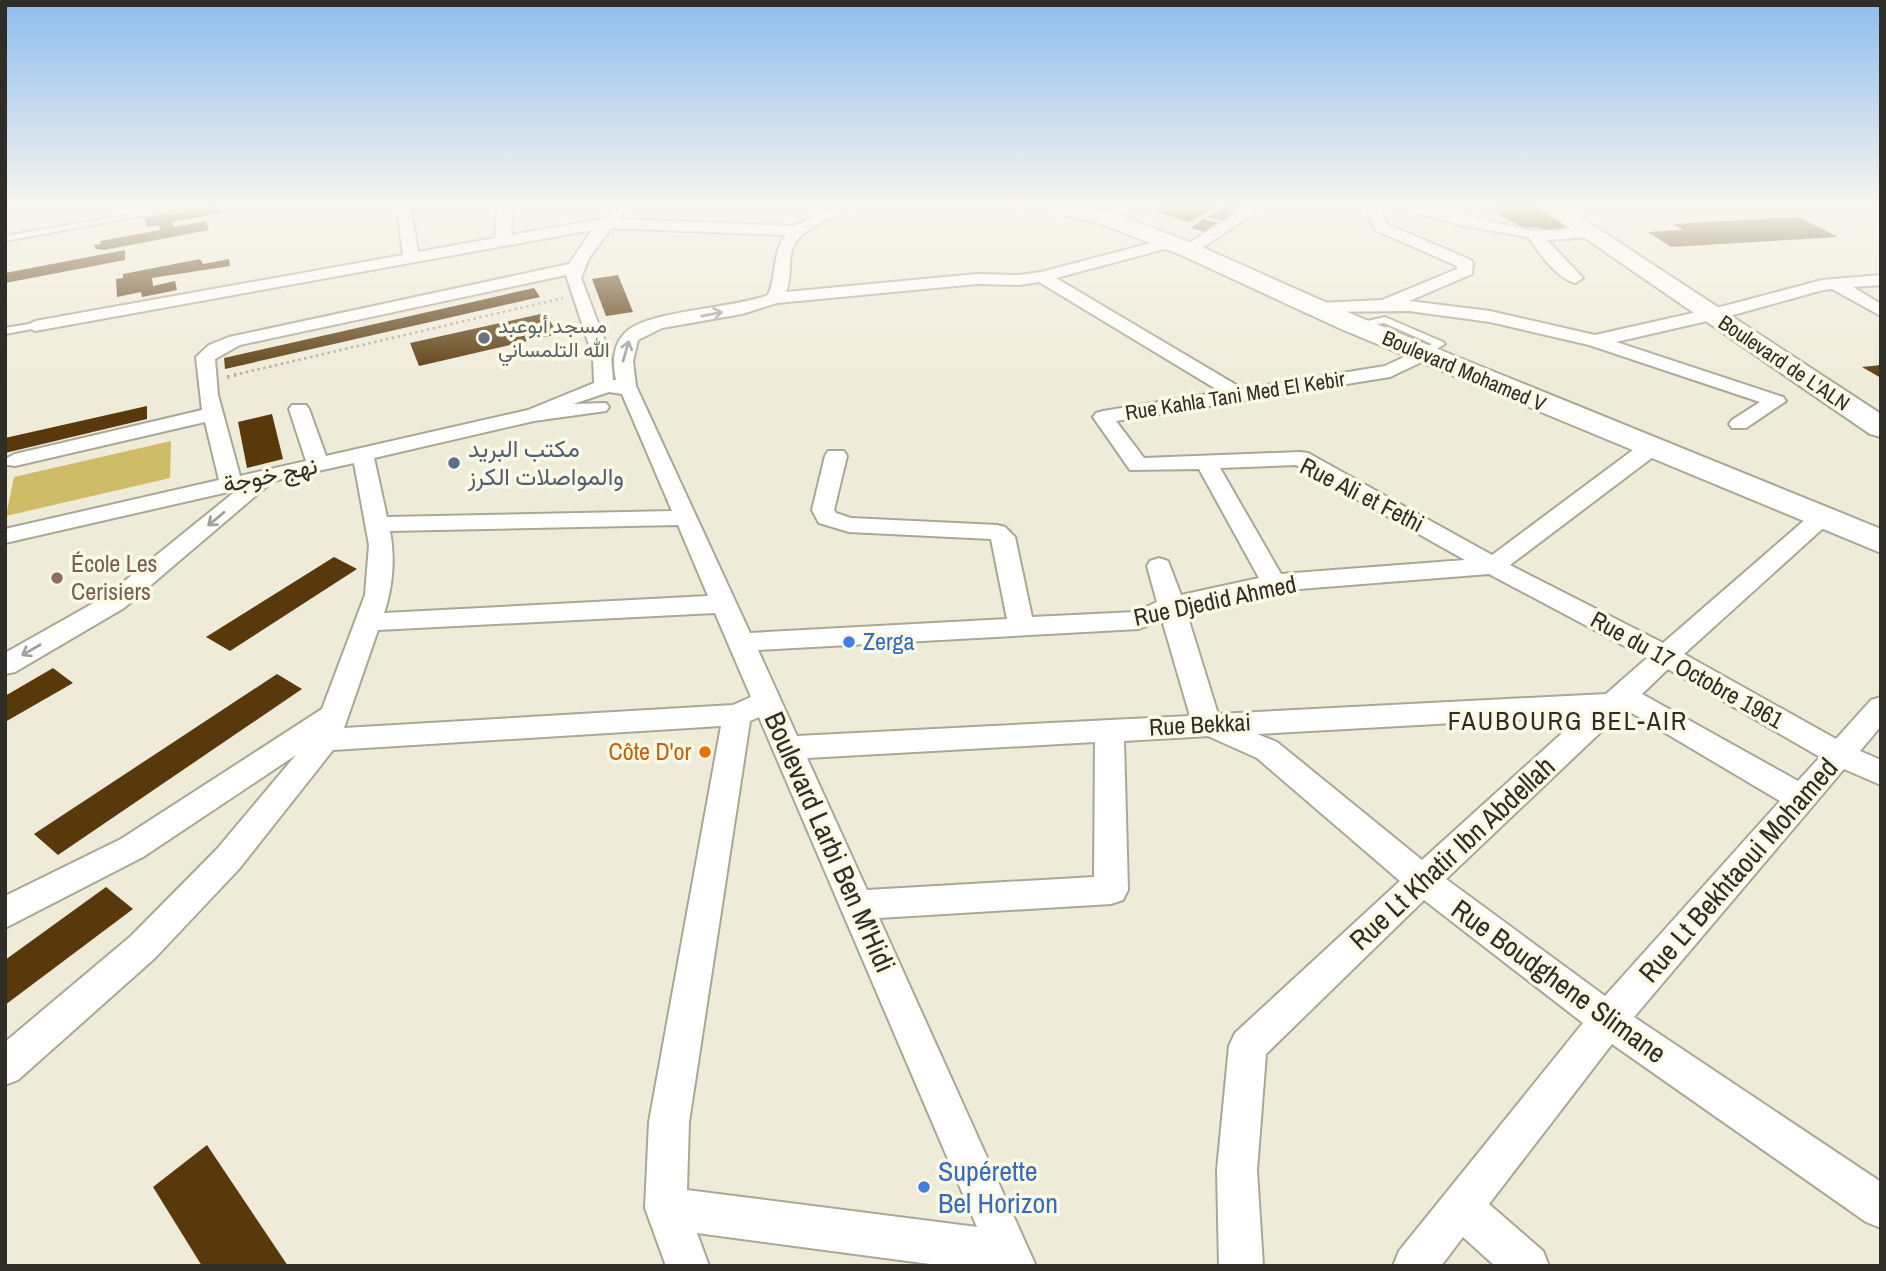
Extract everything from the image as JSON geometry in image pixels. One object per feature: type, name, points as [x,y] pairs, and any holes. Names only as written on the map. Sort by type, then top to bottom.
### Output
[{"type":"main road","name":"Boulevard Mohamed V","points":[[1218,264],[1355,326],[1881,542]]},
{"type":"main road","name":"Boulevard de L'ALN","points":[[1641,264],[1881,413]]},
{"type":"main road","name":"Boulevard de L'ALN","points":[[1651,264],[1881,428]]},
{"type":"street","points":[[35,326],[376,264]]},
{"type":"street","points":[[578,264],[573,278],[577,295],[602,357],[601,397]]},
{"type":"street","points":[[774,298],[784,264]]},
{"type":"street","points":[[601,397],[622,403],[629,390],[623,369],[625,347],[633,335],[650,326],[753,306],[774,298],[977,279],[1019,280],[1100,264]]},
{"type":"street","points":[[1383,305],[1466,271],[1465,264]]},
{"type":"street","points":[[1560,264],[1575,278]]},
{"type":"street","points":[[231,483],[207,382],[205,357],[216,349],[235,341],[575,268]]},
{"type":"street","points":[[1042,277],[1240,395]]},
{"type":"street","points":[[1595,341],[1835,284],[1881,280]]},
{"type":"street","points":[[1835,284],[1881,311]]},
{"type":"street","points":[[1318,308],[1383,305],[1449,310],[1495,318],[1595,341],[1776,401],[1739,424]]},
{"type":"street","name":"Rue Kahla Tani Med El Kebir","points":[[1138,465],[1103,417],[1391,371],[1423,354]]},
{"type":"street","name":"Boulevard Larbi Ben M'Hidi","points":[[629,390],[743,642],[753,708],[788,748],[1013,1259]]},
{"type":"street","points":[[601,397],[649,432]]},
{"type":"street","name":"نهج خوجة","points":[[5,536],[231,483],[363,456],[601,397]]},
{"type":"street","points":[[299,409],[318,465]]},
{"type":"street","points":[[15,460],[213,414]]},
{"type":"street","points":[[1493,566],[1649,449]]},
{"type":"street","points":[[5,1067],[143,947],[228,859],[329,727],[378,596],[381,545],[363,456]]},
{"type":"street","points":[[836,456],[823,510],[827,519],[849,525],[997,532],[1003,537],[1021,626]]},
{"type":"street","name":"Rue Ali et Fethi","points":[[1138,465],[1300,458],[1493,566]]},
{"type":"street","points":[[1207,464],[1274,583]]},
{"type":"street","points":[[5,665],[115,602],[268,475]]},
{"type":"street","name":"Rue Lt Khatir Ibn Abdellah","points":[[1241,1266],[1237,1170],[1248,1046],[1421,879],[1664,655],[1823,516]]},
{"type":"street","points":[[377,524],[687,518]]},
{"type":"street","points":[[1159,566],[1208,724]]},
{"type":"street","name":"Rue Djedid Ahmed","points":[[743,642],[1139,620],[1171,606],[1274,583],[1493,566]]},
{"type":"street","name":"Rue du 17 Octobre 1961","points":[[1493,566],[1664,655],[1839,754],[1881,773]]},
{"type":"street","points":[[369,622],[724,604]]},
{"type":"street","points":[[1617,699],[1801,798]]},
{"type":"street","name":"Rue Bekkai","points":[[788,748],[1617,699]]},
{"type":"street","name":"Rue Lt Bekhtaoui Mohamed","points":[[1414,1266],[1608,1020],[1881,707]]},
{"type":"street","points":[[5,913],[132,848],[329,727],[753,708],[669,1122],[666,1208],[688,1266]]},
{"type":"street","name":"Rue Boudghene Slimane","points":[[1208,724],[1267,750],[1421,879],[1608,1020],[1881,1207]]},
{"type":"street","points":[[857,905],[1111,890],[1109,730]]},
{"type":"street","points":[[666,1208],[1013,1259]]},
{"type":"street","points":[[1460,1208],[1528,1266]]},
{"type":"lane","points":[[5,331],[35,326]]},
{"type":"path","points":[[207,382],[577,295]]},
{"type":"shaded area","points":[[171,441],[170,478],[6,516],[14,477]]},
{"type":"building","points":[[50,264],[102,264],[5,283],[5,273]]},
{"type":"building","points":[[173,264],[230,266],[152,278],[153,286],[175,281],[177,290],[142,297],[141,292],[117,297],[116,279],[123,278],[123,274]]},
{"type":"building","points":[[618,275],[633,312],[606,316],[592,279]]},
{"type":"building","points":[[534,288],[540,297],[225,369],[224,358]]},
{"type":"building","name":"مسجد أبوعبد الله التلمساني","points":[[545,313],[558,334],[419,366],[410,343]]},
{"type":"building","points":[[1881,365],[1881,378],[1862,367]]},
{"type":"building","points":[[147,406],[147,419],[5,453],[5,438]]},
{"type":"building","points":[[272,414],[283,459],[247,468],[238,422]]},
{"type":"building","points":[[334,557],[357,569],[230,651],[206,637]]},
{"type":"building","points":[[53,668],[73,683],[5,722],[5,696]]},
{"type":"building","points":[[277,674],[302,689],[58,855],[34,834]]},
{"type":"building","points":[[106,887],[133,909],[5,1005],[5,960]]},
{"type":"building","points":[[207,1145],[288,1266],[202,1266],[153,1187]]},
{"type":"place","name":"مسجد أبوعبد الله التلمساني","points":[[484,338]]},
{"type":"place","name":"مكتب البريد والمواصلات الكرز","points":[[454,463]]},
{"type":"place","name":"École Les Cerisiers","points":[[57,578]]},
{"type":"place","name":"Zerga","points":[[849,642]]},
{"type":"place","name":"Côte D'or","points":[[705,752]]},
{"type":"place","name":"Supérette Bel Horizon","points":[[924,1187]]},
{"type":"district","name":"FAUBOURG BEL-AIR","points":[[1568,721]]}]
